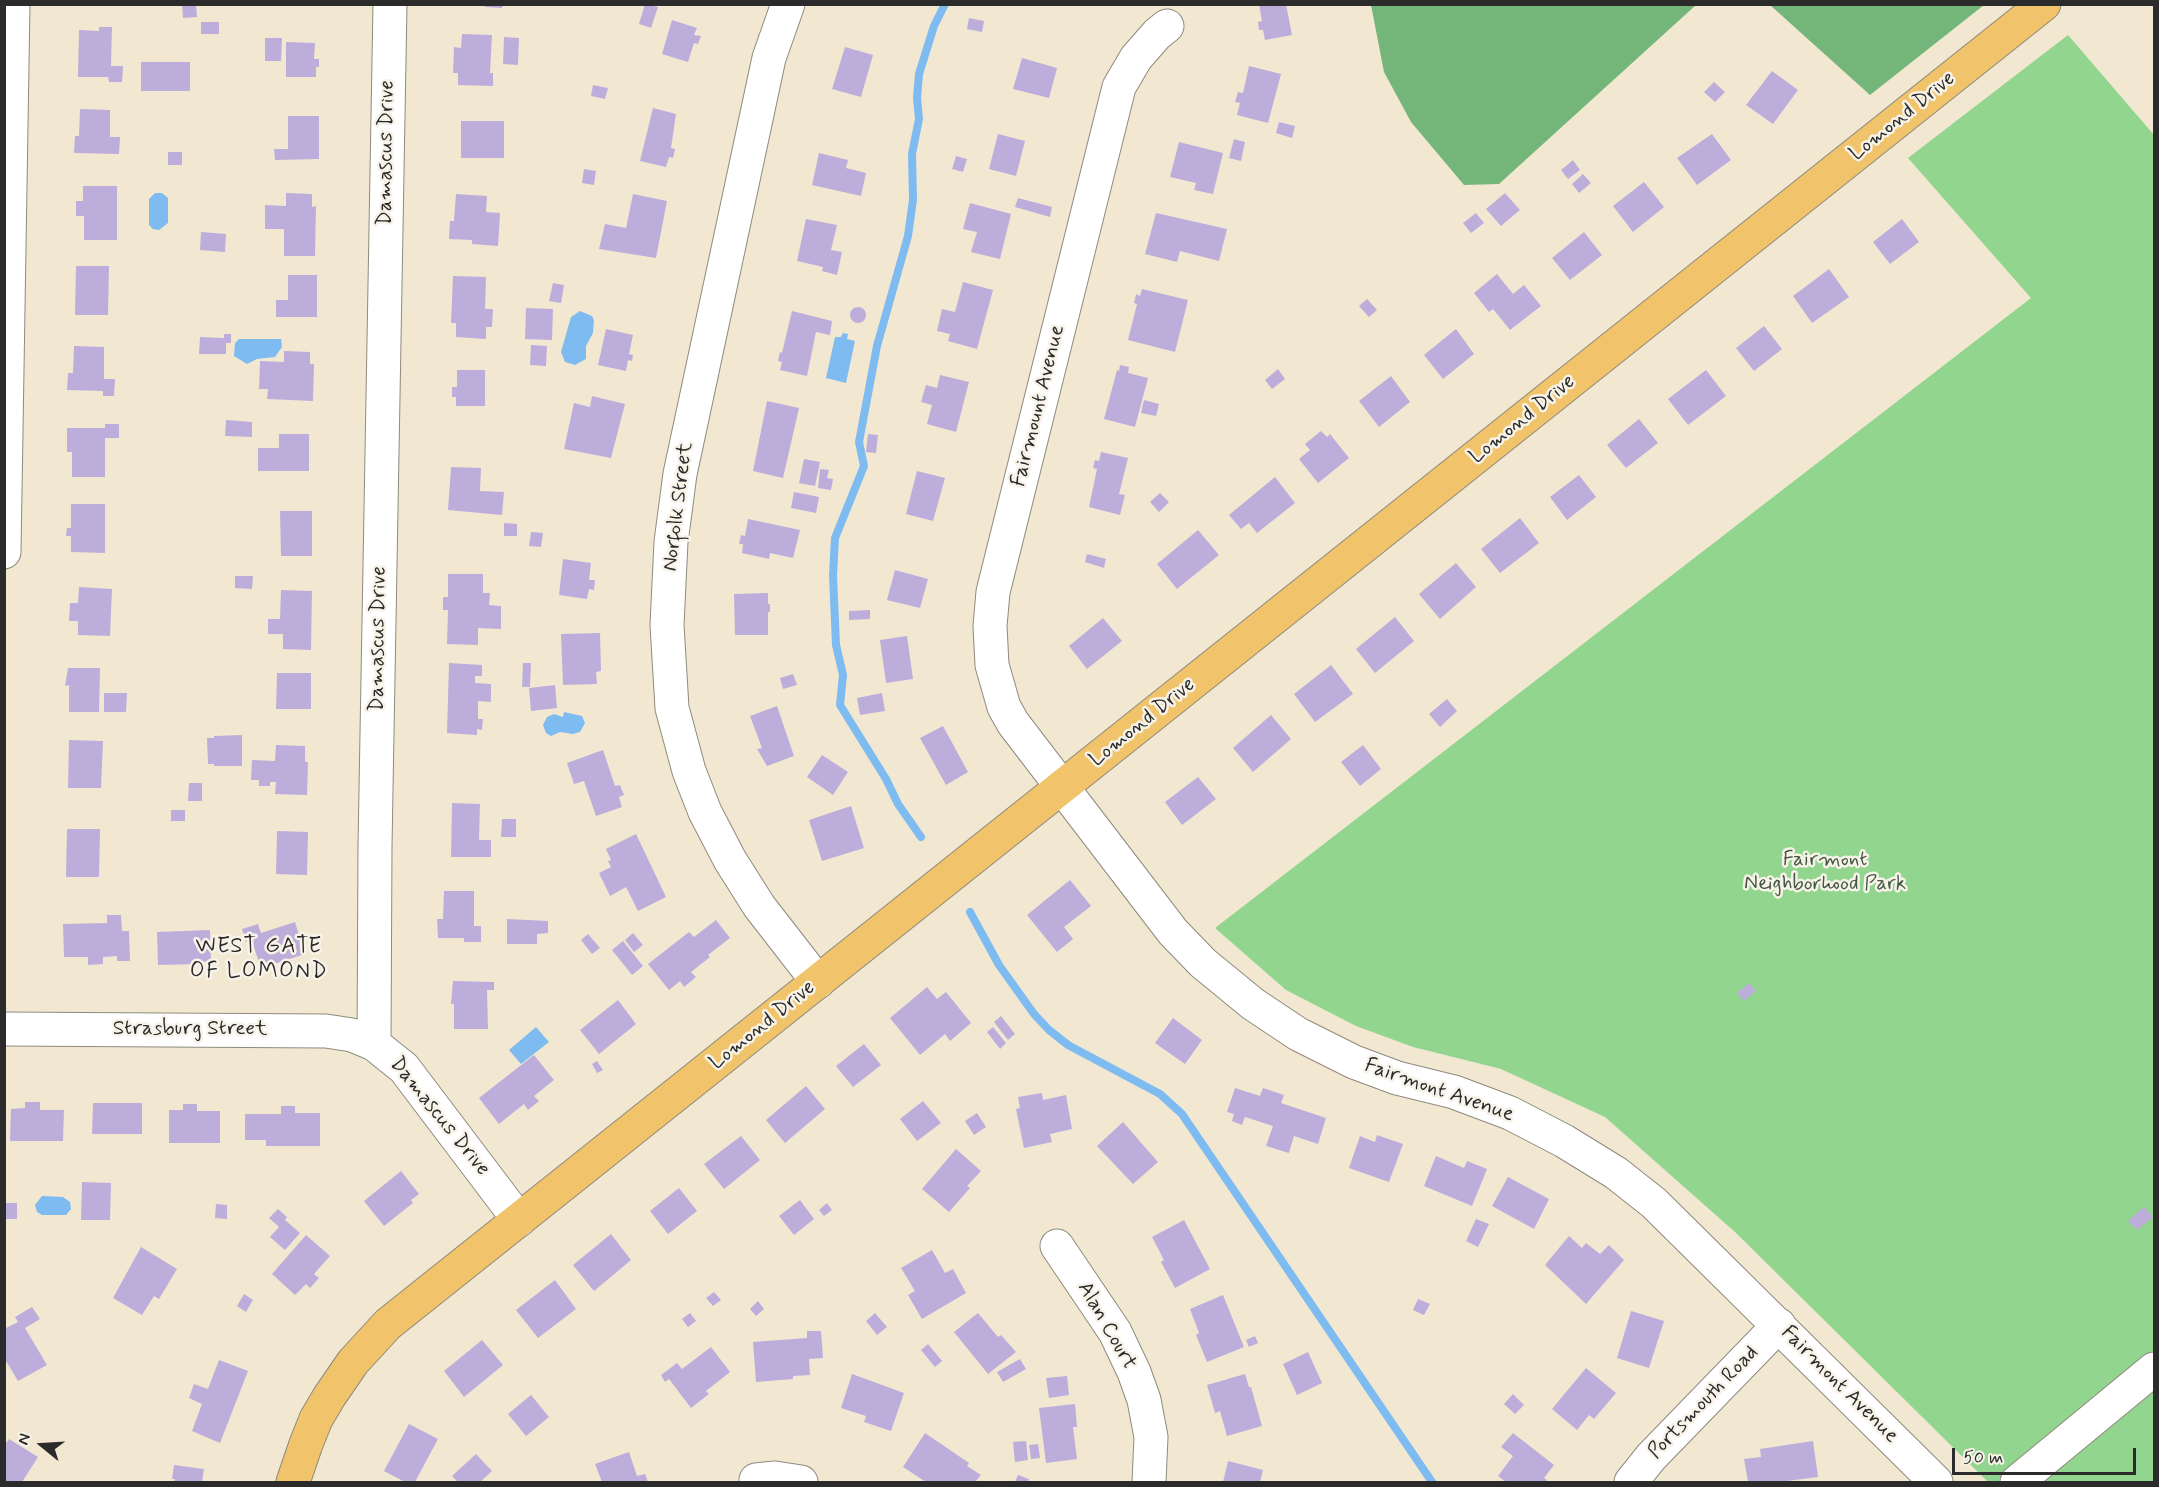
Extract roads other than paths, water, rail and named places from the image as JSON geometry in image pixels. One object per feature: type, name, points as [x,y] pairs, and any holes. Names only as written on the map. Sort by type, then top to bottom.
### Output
[{"type":"main road","name":"Lomond Drive","points":[[293,1482],[298,1463],[316,1419],[353,1362],[388,1324],[2044,4]]},
{"type":"street","points":[[4,552],[13,4]]},
{"type":"street","name":"Damascus Drive","points":[[390,4],[375,834],[374,1044],[405,1068],[519,1220]]},
{"type":"street","name":"Norfolk Street","points":[[788,4],[769,58],[680,474],[671,542],[667,625],[672,708],[689,771],[705,812],[730,860],[759,906],[818,982]]},
{"type":"street","name":"Fairmount Avenue","points":[[1062,787],[1013,723],[1004,707],[992,665],[990,626],[993,592],[1119,87],[1136,58],[1167,26]]},
{"type":"street","name":"Fairmont Avenue","points":[[1062,787],[1173,932],[1203,963],[1253,1004],[1298,1034],[1354,1062],[1397,1078],[1463,1095],[1510,1113],[1564,1141],[1616,1173],[1654,1203],[1936,1482]]},
{"type":"street","name":"Strasburg Street","points":[[4,1029],[326,1031],[352,1035],[374,1044]]},
{"type":"street","name":"Alan Court","points":[[1057,1246],[1114,1332],[1134,1372],[1144,1400],[1151,1437],[1149,1482]]},
{"type":"street","name":"Portsmouth Road","points":[[1631,1482],[1651,1457],[1779,1325]]},
{"type":"street","points":[[2017,1482],[2154,1369]]},
{"type":"street","points":[[756,1480],[775,1478],[801,1482]]},
{"type":"water","points":[[155,193],[162,193],[168,198],[168,223],[159,230],[149,225],[149,199]]},
{"type":"water","points":[[580,311],[592,316],[593,333],[586,346],[586,359],[575,365],[565,362],[561,352],[571,317]]},
{"type":"water","points":[[843,333],[848,334],[847,339],[855,341],[846,383],[826,378],[835,337],[841,337]]},
{"type":"water","points":[[239,339],[281,339],[282,347],[275,357],[257,359],[247,364],[234,356],[235,343]]},
{"type":"water","points":[[564,712],[582,716],[585,723],[580,732],[573,734],[560,732],[551,736],[546,733],[543,725],[547,717],[554,714],[563,717]]},
{"type":"water","points":[[536,1027],[549,1042],[521,1064],[509,1050]]},
{"type":"water","points":[[42,1196],[63,1197],[70,1202],[71,1209],[66,1215],[42,1215],[37,1212],[35,1205]]},
{"type":"waterway","points":[[921,837],[898,804],[886,779],[840,705],[843,675],[836,645],[833,575],[835,538],[864,466],[859,442],[877,346],[908,236],[913,200],[912,154],[919,119],[917,98],[919,74],[934,26],[945,4]]},
{"type":"waterway","points":[[970,912],[999,965],[1034,1014],[1049,1030],[1068,1045],[1160,1094],[1182,1114],[1432,1482]]},
{"type":"district","name":"WEST GATE OF LOMOND","points":[[259,960]]},
{"type":"park label","name":"Fairmont Neighborhood Park","points":[[1825,873]]}]
